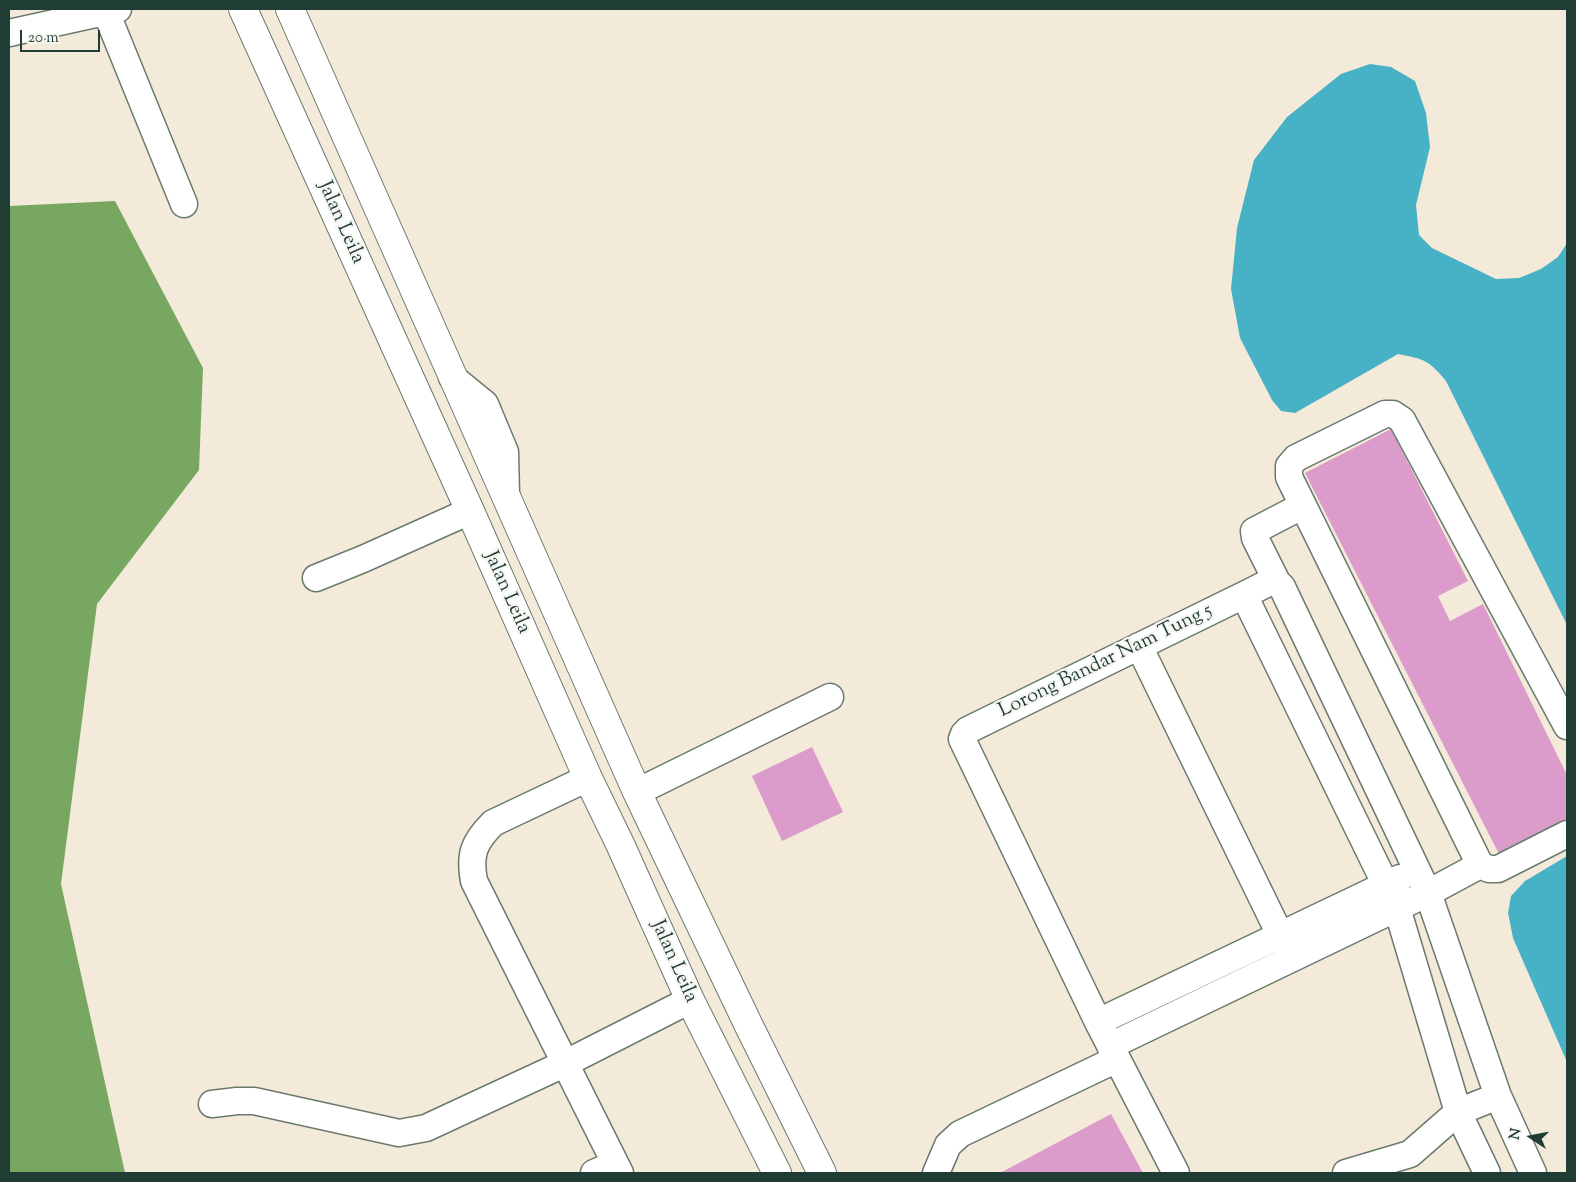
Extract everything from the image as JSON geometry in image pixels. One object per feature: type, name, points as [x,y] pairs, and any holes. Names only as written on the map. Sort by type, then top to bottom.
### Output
[{"type":"main road","name":"Jalan Leila","points":[[243,9],[470,511],[588,778],[620,844],[690,1000],[777,1173]]},
{"type":"main road","name":"Jalan Leila","points":[[290,9],[637,792],[822,1173]]},
{"type":"street","points":[[9,33],[112,10],[184,204]]},
{"type":"street","points":[[1567,726],[1402,420],[1393,414],[1385,414],[1296,458],[1289,466],[1289,477],[1302,506],[1480,864],[1489,869],[1498,869],[1567,834]]},
{"type":"street","points":[[1302,506],[1254,531],[1255,538],[1277,582],[1282,587],[1428,893],[1498,1096],[1533,1173]]},
{"type":"street","points":[[316,578],[470,511]]},
{"type":"street","name":"Lorong Bandar Nam Tung 5","points":[[1098,1022],[962,739],[964,734],[968,730],[1270,582],[1277,582]]},
{"type":"street","points":[[1244,595],[1397,908],[1458,1112],[1487,1173]]},
{"type":"street","points":[[1139,646],[1292,959]]},
{"type":"street","points":[[637,792],[830,697]]},
{"type":"street","points":[[588,778],[492,823],[481,836],[473,850],[471,867],[474,881],[566,1064],[610,1170]]},
{"type":"street","points":[[936,1173],[948,1146],[960,1134],[1292,959],[1428,893],[1480,864]]},
{"type":"street","points":[[1176,1173],[1098,1022],[1417,869]]},
{"type":"street","points":[[212,1104],[254,1101],[399,1133],[426,1128],[566,1064],[690,1000]]},
{"type":"street","points":[[1346,1173],[1416,1163],[1458,1112],[1498,1096]]},
{"type":"green space","points":[[115,201],[203,368],[199,470],[97,604],[61,884],[125,1173],[9,1173],[9,206]]},
{"type":"water","points":[[1370,64],[1391,67],[1415,81],[1426,113],[1430,147],[1416,205],[1419,235],[1432,248],[1496,279],[1519,278],[1541,269],[1558,257],[1567,243],[1567,625],[1446,381],[1435,369],[1420,359],[1398,354],[1295,413],[1281,411],[1272,400],[1240,338],[1231,289],[1237,228],[1254,160],[1287,117],[1341,74]]},
{"type":"water","points":[[1567,856],[1567,1062],[1513,938],[1508,913],[1511,896],[1525,881]]},
{"type":"building","points":[[1391,429],[1468,581],[1438,596],[1450,621],[1483,604],[1567,775],[1567,819],[1499,854],[1305,473]]},
{"type":"building","points":[[812,747],[843,812],[782,841],[752,776]]},
{"type":"building","points":[[1111,1114],[1143,1173],[1000,1173]]}]
